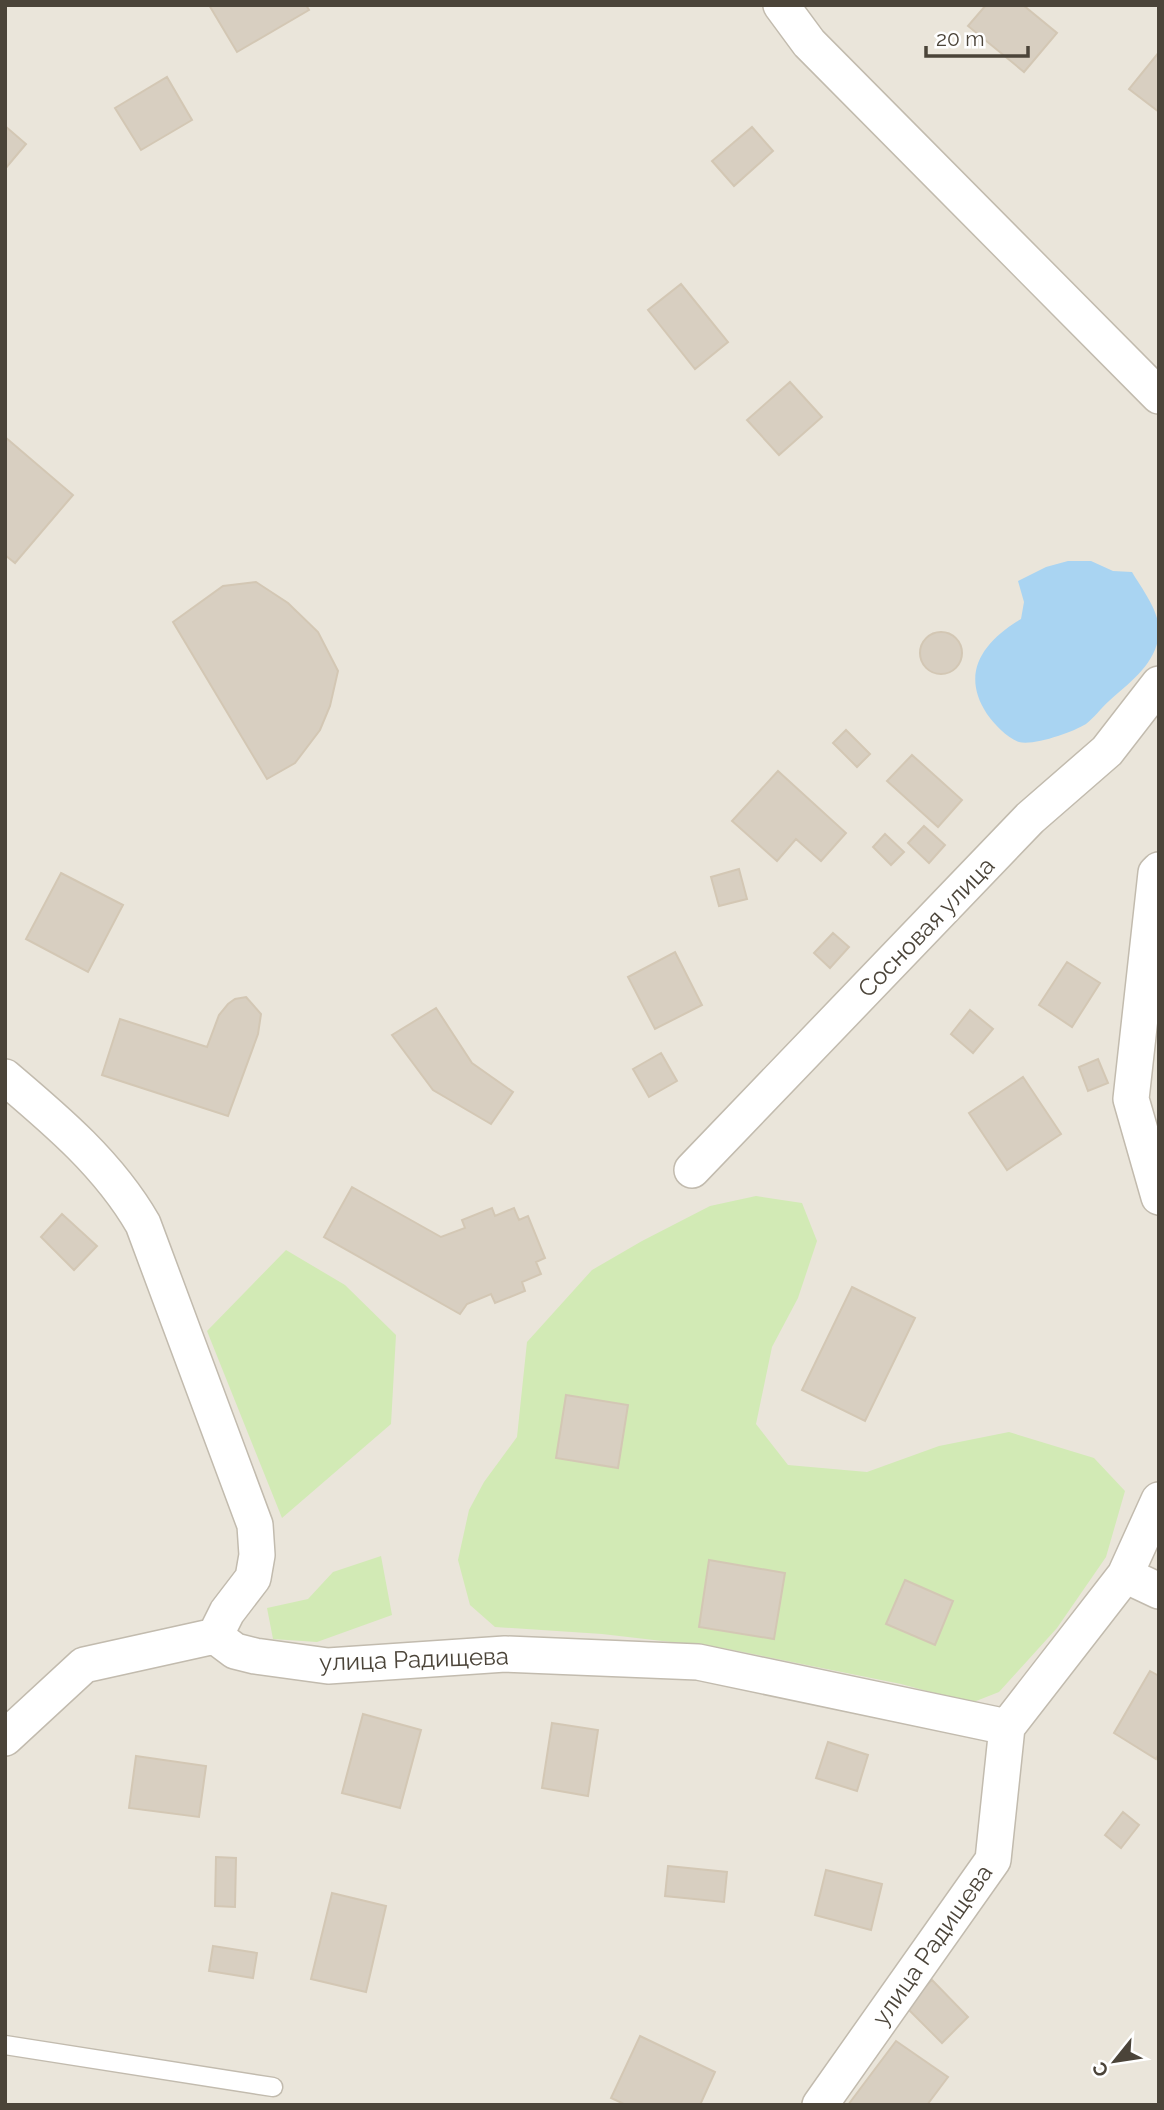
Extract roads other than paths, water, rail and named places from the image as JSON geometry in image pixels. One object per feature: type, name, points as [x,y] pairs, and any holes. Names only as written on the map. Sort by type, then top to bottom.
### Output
[{"type":"street","points":[[781,5],[808,43],[1159,396]]},
{"type":"street","name":"Сосновая улица","points":[[692,1170],[1030,818],[1107,751],[1159,684]]},
{"type":"street","points":[[1159,870],[1156,873],[1131,1099],[1159,1196]]},
{"type":"street","points":[[5,1077],[73,1136],[126,1194],[143,1224],[256,1525],[257,1555],[253,1578],[227,1612],[215,1636],[84,1665],[5,1738]]},
{"type":"street","points":[[1007,1727],[1125,1575],[1159,1500]]},
{"type":"street","points":[[1125,1575],[1159,1591]]},
{"type":"street","name":"улица Радищева","points":[[215,1636],[235,1651],[328,1666],[505,1654],[698,1662],[1007,1727],[993,1860],[820,2105]]},
{"type":"lane","points":[[5,2045],[273,2087]]},
{"type":"water","points":[[1068,561],[1091,561],[1113,571],[1132,572],[1155,613],[1158,640],[1145,667],[1086,724],[1043,740],[1019,742],[1001,730],[987,714],[979,699],[976,672],[986,648],[1021,619],[1024,602],[1018,581],[1046,567]]}]
